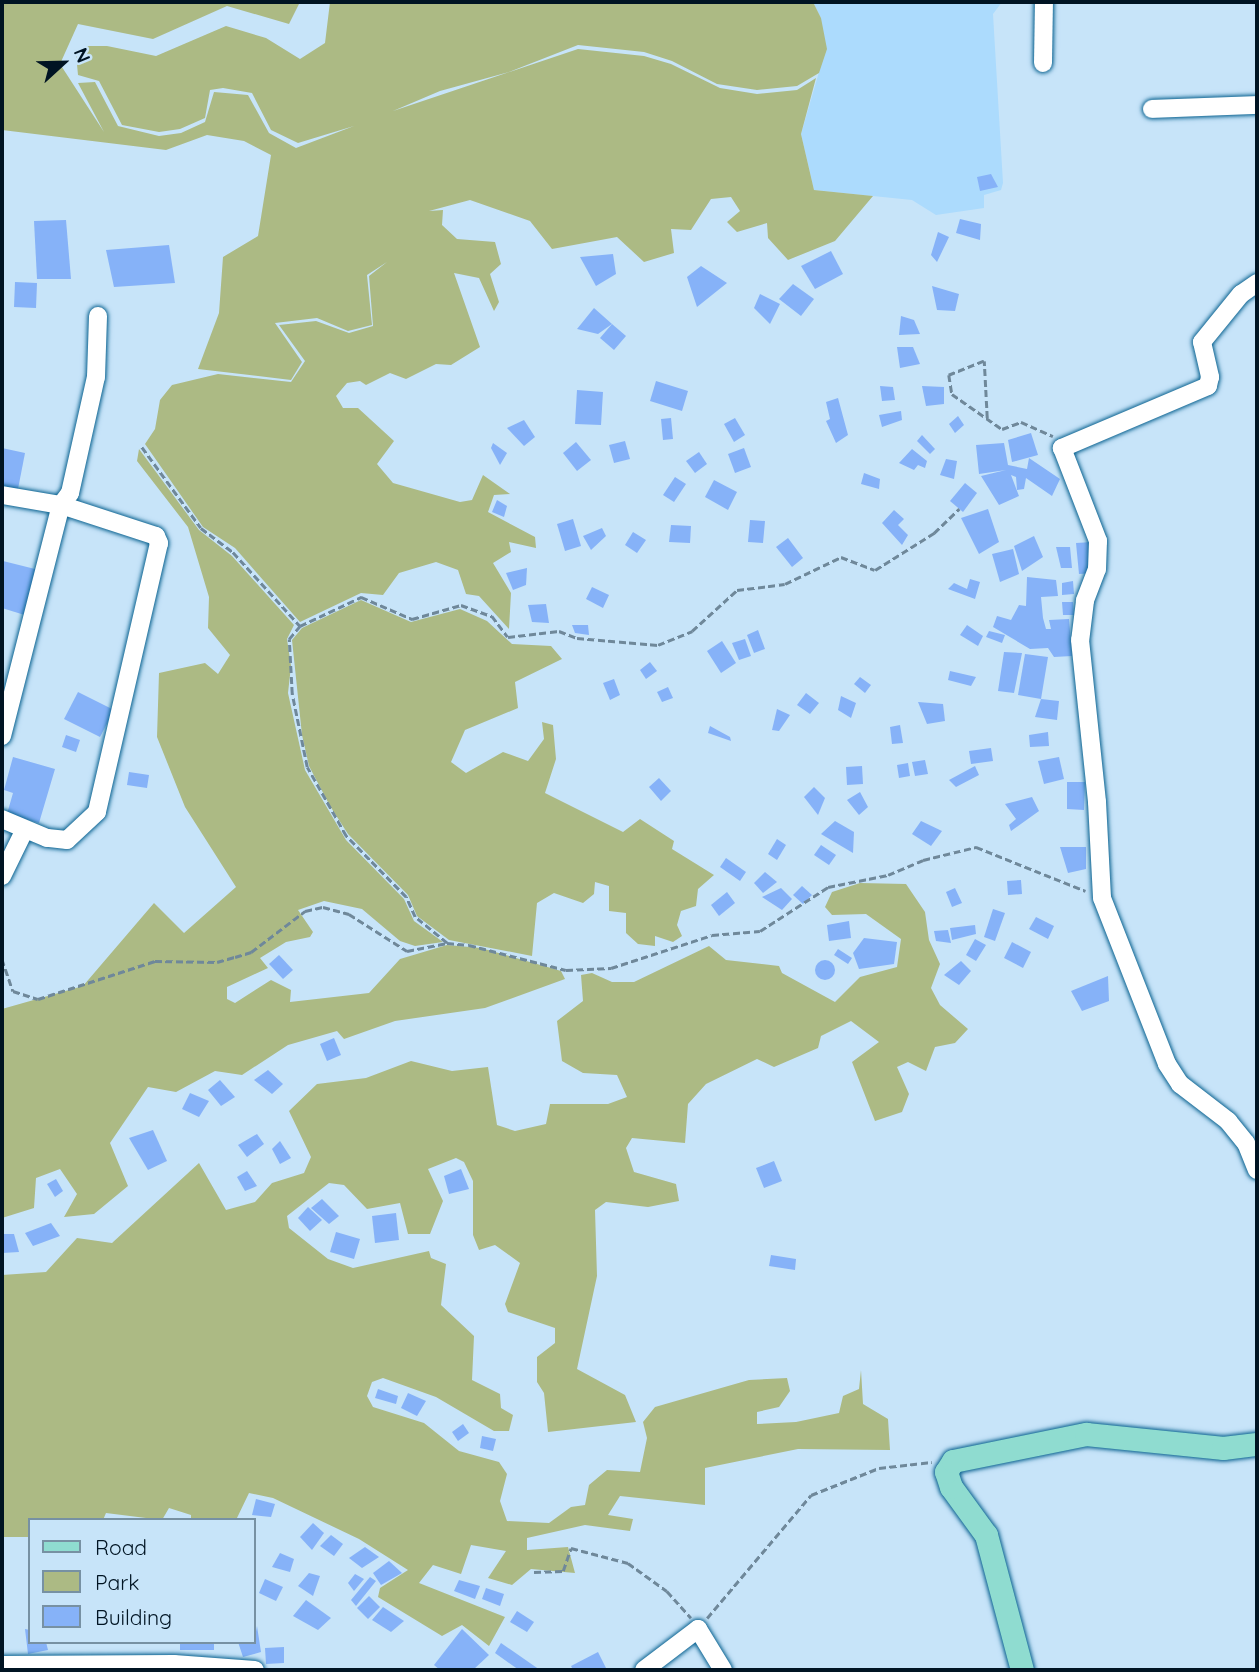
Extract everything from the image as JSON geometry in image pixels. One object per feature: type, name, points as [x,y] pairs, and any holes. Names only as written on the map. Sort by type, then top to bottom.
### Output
[{"type":"main road","points":[[1022,1670],[986,1535],[951,1487],[946,1472],[953,1461],[1086,1434],[1223,1448],[1257,1444]]},
{"type":"street","points":[[1043,63],[1044,2]]},
{"type":"street","points":[[1152,109],[1257,105]]},
{"type":"street","points":[[1257,283],[1241,294],[1202,342],[1210,377],[1208,386],[1062,448],[1098,541],[1097,569],[1085,601],[1080,640],[1097,802],[1102,898],[1167,1064],[1180,1084],[1234,1128],[1257,1170]]},
{"type":"street","points":[[2,736],[61,505],[70,493],[89,418],[99,316]]},
{"type":"street","points":[[2,495],[61,505],[147,531],[159,543],[97,812],[66,840],[24,831],[2,819]]},
{"type":"street","points":[[2,876],[24,831]]},
{"type":"street","points":[[644,1670],[698,1629],[723,1670]]},
{"type":"street","points":[[2,1665],[255,1670]]},
{"type":"path","points":[[987,418],[984,361],[949,375],[952,394],[1002,429],[1021,422],[1051,434],[1062,448]]},
{"type":"path","points":[[142,447],[201,528],[233,552],[300,626]]},
{"type":"path","points":[[447,943],[415,917],[406,897],[346,836],[307,767],[292,694],[289,639],[300,626],[361,597],[412,619],[461,605],[492,616],[508,637],[559,631],[577,638],[658,645],[692,631],[737,590],[785,584],[841,557],[875,570],[934,533],[959,509]]},
{"type":"path","points":[[2,959],[13,991],[38,999],[155,961],[217,962],[251,952],[316,908],[349,914],[407,951],[447,943],[487,948],[566,970],[621,967],[712,935],[753,933],[838,883],[888,875],[923,860],[976,847],[1102,898]]},
{"type":"path","points":[[534,1572],[563,1571],[571,1548],[628,1563],[682,1605],[698,1629],[811,1495],[879,1468],[953,1461]]},
{"type":"shaded area","points":[[813,2],[1002,2],[993,14],[1003,183],[1001,190],[984,195],[984,208],[936,215],[912,200],[814,190],[801,134],[819,72],[821,18]]},
{"type":"green space","points":[[2,2],[300,2],[289,24],[227,6],[153,39],[78,24],[60,64],[104,132],[78,83],[95,82],[118,126],[159,136],[181,133],[205,122],[214,92],[248,95],[269,133],[296,148],[354,126],[298,143],[271,130],[252,93],[223,88],[210,90],[205,118],[180,129],[159,132],[122,125],[99,81],[78,75],[76,54],[87,46],[107,46],[156,56],[226,26],[266,38],[300,59],[325,43],[330,2],[813,2],[821,18],[827,49],[819,73],[797,86],[757,90],[717,84],[672,61],[644,52],[578,45],[509,72],[440,91],[393,111],[578,49],[644,56],[671,64],[720,88],[757,94],[797,90],[816,78],[801,134],[814,190],[873,196],[835,241],[788,260],[768,238],[767,223],[737,232],[727,222],[740,211],[731,197],[711,199],[691,230],[671,229],[674,253],[644,262],[617,237],[552,249],[530,221],[470,200],[429,211],[443,210],[442,225],[457,239],[495,242],[501,264],[490,274],[499,302],[494,311],[479,278],[454,273],[480,347],[451,365],[436,364],[406,379],[390,373],[366,385],[360,381],[347,383],[336,396],[343,408],[358,408],[394,441],[377,464],[393,483],[460,502],[472,500],[483,475],[510,494],[494,495],[488,512],[535,537],[536,548],[509,542],[511,552],[493,563],[511,593],[509,629],[479,596],[466,594],[458,570],[436,562],[399,573],[383,595],[361,593],[300,622],[235,548],[203,527],[145,444],[155,429],[160,400],[172,385],[218,374],[291,382],[305,361],[279,325],[316,321],[349,333],[373,326],[369,276],[387,262],[367,275],[372,325],[348,331],[317,318],[275,323],[302,362],[291,380],[198,369],[219,313],[223,257],[258,236],[271,155],[244,141],[207,135],[166,150],[2,130]]},
{"type":"green space","points":[[139,449],[199,530],[232,556],[294,625],[287,639],[291,666],[288,693],[305,770],[346,840],[404,899],[414,921],[443,942],[415,946],[400,941],[362,909],[324,901],[298,910],[313,932],[310,937],[286,942],[260,958],[268,968],[227,987],[227,999],[235,1003],[271,980],[291,990],[290,1002],[369,993],[400,959],[447,945],[481,948],[551,968],[561,971],[565,979],[485,1008],[395,1021],[344,1039],[337,1031],[288,1045],[242,1075],[215,1071],[176,1092],[148,1087],[110,1143],[128,1186],[94,1214],[64,1217],[77,1194],[60,1169],[36,1178],[34,1208],[2,1218],[2,1009],[83,986],[154,903],[184,933],[236,887],[185,807],[157,737],[159,673],[205,663],[218,674],[230,655],[208,628],[209,597],[188,527],[137,461]]},
{"type":"green space","points":[[361,600],[411,622],[460,609],[487,621],[512,644],[551,646],[562,659],[515,682],[518,708],[465,730],[451,762],[466,773],[503,752],[528,761],[544,739],[542,722],[553,725],[556,759],[545,793],[623,832],[640,819],[674,841],[672,849],[714,875],[698,889],[696,906],[681,911],[677,925],[682,936],[673,942],[655,936],[655,946],[638,944],[626,933],[626,913],[609,911],[609,886],[595,882],[594,894],[583,903],[554,893],[537,903],[532,956],[449,940],[417,916],[408,895],[348,834],[330,806],[309,766],[302,735],[292,640],[302,628]]},
{"type":"green space","points":[[860,883],[906,884],[925,912],[929,940],[940,964],[931,988],[940,1005],[968,1029],[955,1043],[935,1047],[926,1071],[908,1062],[897,1067],[909,1094],[902,1112],[875,1121],[852,1062],[879,1042],[851,1021],[821,1036],[818,1048],[774,1067],[757,1059],[706,1084],[688,1104],[685,1143],[632,1138],[626,1148],[634,1172],[676,1184],[679,1201],[648,1207],[606,1202],[595,1210],[597,1276],[577,1369],[625,1395],[636,1422],[548,1432],[544,1393],[537,1382],[537,1357],[555,1343],[555,1328],[508,1312],[505,1304],[520,1263],[495,1245],[479,1250],[473,1235],[473,1181],[464,1162],[456,1158],[428,1169],[443,1201],[430,1234],[408,1234],[400,1203],[367,1209],[344,1185],[329,1183],[287,1216],[289,1228],[328,1259],[353,1268],[429,1251],[431,1258],[446,1264],[441,1305],[474,1336],[472,1380],[500,1394],[501,1408],[513,1415],[509,1431],[494,1431],[436,1397],[383,1378],[372,1382],[367,1396],[373,1407],[424,1423],[459,1451],[499,1462],[507,1474],[500,1501],[507,1521],[549,1523],[571,1507],[585,1505],[589,1485],[607,1470],[640,1472],[647,1438],[643,1422],[655,1407],[749,1380],[787,1378],[790,1391],[779,1407],[757,1412],[757,1424],[796,1422],[839,1413],[843,1396],[859,1389],[861,1370],[863,1404],[888,1419],[890,1450],[798,1449],[705,1468],[705,1505],[620,1496],[608,1515],[633,1519],[630,1531],[585,1525],[527,1538],[527,1550],[568,1547],[575,1573],[531,1569],[512,1585],[488,1578],[506,1551],[471,1545],[461,1574],[433,1565],[419,1583],[505,1617],[489,1646],[462,1625],[442,1636],[378,1597],[380,1588],[408,1570],[359,1539],[273,1498],[249,1493],[237,1518],[191,1518],[191,1515],[169,1508],[163,1518],[106,1513],[104,1518],[28,1518],[28,1537],[2,1537],[2,1275],[46,1272],[77,1238],[112,1243],[199,1163],[226,1210],[255,1202],[272,1183],[304,1173],[311,1157],[289,1111],[317,1084],[366,1078],[411,1061],[452,1071],[488,1067],[497,1125],[515,1131],[546,1124],[550,1104],[608,1104],[627,1097],[617,1075],[583,1073],[562,1061],[557,1021],[583,1001],[581,975],[592,973],[612,982],[634,982],[709,946],[726,960],[779,966],[782,973],[835,1002],[860,977],[897,967],[901,939],[866,914],[832,915],[825,907],[832,892]]},
{"type":"building","points":[[991,174],[998,187],[980,191],[977,177]]},
{"type":"building","points":[[960,219],[981,224],[980,240],[956,233]]},
{"type":"building","points":[[66,220],[71,279],[37,279],[34,221]]},
{"type":"building","points":[[938,232],[949,237],[937,262],[931,255]]},
{"type":"building","points":[[169,245],[175,283],[114,287],[106,250]]},
{"type":"building","points":[[831,251],[843,274],[815,289],[801,266]]},
{"type":"building","points":[[613,254],[616,274],[596,286],[580,257]]},
{"type":"building","points":[[701,266],[727,283],[697,307],[687,277]]},
{"type":"building","points":[[15,282],[37,283],[36,308],[14,307]]},
{"type":"building","points":[[793,284],[814,299],[801,316],[779,299]]},
{"type":"building","points":[[932,286],[959,294],[955,311],[937,310]]},
{"type":"building","points":[[760,294],[780,304],[770,324],[754,308]]},
{"type":"building","points":[[594,308],[612,324],[598,334],[577,329]]},
{"type":"building","points":[[901,316],[914,320],[920,334],[899,335]]},
{"type":"building","points":[[612,324],[626,336],[614,350],[600,338]]},
{"type":"building","points":[[897,347],[913,347],[920,364],[900,368]]},
{"type":"building","points":[[656,381],[688,391],[682,411],[650,401]]},
{"type":"building","points":[[880,386],[893,387],[895,400],[882,401]]},
{"type":"building","points":[[922,386],[944,387],[944,404],[926,406]]},
{"type":"building","points":[[577,390],[603,392],[601,425],[575,424]]},
{"type":"building","points":[[838,398],[848,435],[836,443],[826,421],[830,419],[826,402]]},
{"type":"building","points":[[901,411],[902,420],[882,427],[879,415]]},
{"type":"building","points":[[958,416],[964,425],[955,433],[949,424]]},
{"type":"building","points":[[671,418],[673,439],[663,440],[661,419]]},
{"type":"building","points":[[735,418],[745,435],[734,442],[724,424]]},
{"type":"building","points":[[524,420],[535,437],[524,446],[507,428]]},
{"type":"building","points":[[1031,433],[1038,455],[1012,462],[1008,440]]},
{"type":"building","points":[[922,435],[935,449],[930,454],[917,441]]},
{"type":"building","points":[[625,441],[630,459],[614,463],[609,445]]},
{"type":"building","points":[[576,442],[591,460],[577,471],[563,453]]},
{"type":"building","points":[[493,443],[507,453],[500,465],[491,448]]},
{"type":"building","points":[[1004,443],[1008,465],[1027,469],[1029,458],[1060,479],[1052,496],[1026,478],[1024,489],[1017,490],[1016,477],[1011,475],[1019,496],[999,505],[981,476],[1006,470],[979,474],[976,445]]},
{"type":"building","points":[[2,448],[25,453],[18,489],[2,486]]},
{"type":"building","points":[[744,448],[751,467],[735,473],[728,454]]},
{"type":"building","points":[[912,449],[927,461],[925,468],[918,465],[914,470],[899,463]]},
{"type":"building","points":[[699,452],[707,464],[695,473],[686,461]]},
{"type":"building","points":[[946,459],[957,461],[954,479],[940,475]]},
{"type":"building","points":[[864,473],[880,479],[879,489],[861,484]]},
{"type":"building","points":[[675,477],[686,484],[674,502],[663,495]]},
{"type":"building","points":[[714,480],[737,492],[728,510],[705,497]]},
{"type":"building","points":[[965,483],[977,493],[963,512],[950,501]]},
{"type":"building","points":[[497,500],[507,506],[504,517],[492,512]]},
{"type":"building","points":[[988,509],[999,542],[979,554],[961,518]]},
{"type":"building","points":[[894,510],[904,519],[898,525],[908,535],[902,545],[882,523]]},
{"type":"building","points":[[573,519],[581,546],[565,551],[557,524]]},
{"type":"building","points":[[750,520],[765,521],[763,543],[748,542]]},
{"type":"building","points":[[671,525],[691,526],[690,543],[669,542]]},
{"type":"building","points":[[602,528],[606,536],[591,550],[583,536]]},
{"type":"building","points":[[633,532],[646,540],[637,553],[625,545]]},
{"type":"building","points":[[1034,536],[1043,557],[1022,571],[1014,546]]},
{"type":"building","points":[[788,538],[803,558],[792,567],[776,547]]},
{"type":"building","points":[[1092,542],[1096,573],[1079,574],[1076,543]]},
{"type":"building","points":[[1056,547],[1070,547],[1072,568],[1061,568]]},
{"type":"building","points":[[1013,549],[1019,574],[1000,582],[992,554]]},
{"type":"building","points":[[3,561],[43,571],[31,617],[2,608]]},
{"type":"building","points":[[527,568],[526,585],[513,590],[506,573]]},
{"type":"building","points":[[1027,577],[1056,580],[1058,596],[1041,597],[1043,618],[1046,629],[1051,629],[1049,620],[1069,619],[1072,656],[1054,657],[1048,648],[1030,649],[993,627],[997,616],[1011,620],[1019,605],[1026,606]]},
{"type":"building","points":[[970,579],[980,582],[975,599],[948,589],[954,583],[967,589]]},
{"type":"building","points":[[1073,581],[1074,594],[1062,595],[1062,583]]},
{"type":"building","points":[[592,587],[609,595],[603,608],[586,599]]},
{"type":"building","points":[[1062,602],[1073,602],[1074,615],[1063,615]]},
{"type":"building","points":[[546,604],[549,623],[532,622],[528,605]]},
{"type":"building","points":[[572,625],[588,625],[589,635],[575,633]]},
{"type":"building","points":[[967,625],[983,636],[978,646],[960,635]]},
{"type":"building","points":[[758,630],[765,649],[754,653],[747,635]]},
{"type":"building","points":[[989,631],[1005,635],[1002,643],[986,637]]},
{"type":"building","points":[[745,639],[751,656],[739,660],[732,643]]},
{"type":"building","points":[[722,641],[736,663],[721,673],[707,651]]},
{"type":"building","points":[[1004,652],[1022,653],[1014,693],[998,691]]},
{"type":"building","points":[[1025,654],[1048,657],[1041,699],[1018,695]]},
{"type":"building","points":[[650,662],[657,671],[646,679],[640,670]]},
{"type":"building","points":[[950,671],[976,677],[971,686],[948,680]]},
{"type":"building","points":[[860,677],[871,685],[865,693],[854,684]]},
{"type":"building","points":[[614,679],[620,695],[610,700],[603,683]]},
{"type":"building","points":[[668,687],[673,698],[662,702],[657,692]]},
{"type":"building","points":[[78,692],[114,710],[100,737],[64,719]]},
{"type":"building","points":[[806,693],[819,703],[810,714],[797,705]]},
{"type":"building","points":[[841,696],[856,703],[851,718],[838,710]]},
{"type":"building","points":[[1041,699],[1059,701],[1057,720],[1035,717]]},
{"type":"building","points":[[918,702],[943,704],[945,721],[927,724]]},
{"type":"building","points":[[777,709],[790,715],[779,731],[772,730]]},
{"type":"building","points":[[900,725],[903,743],[892,744],[890,727]]},
{"type":"building","points":[[710,726],[730,737],[731,741],[708,733]]},
{"type":"building","points":[[1048,732],[1049,746],[1030,747],[1029,735]]},
{"type":"building","points":[[66,735],[80,740],[76,752],[62,747]]},
{"type":"building","points":[[991,748],[993,761],[971,764],[969,751]]},
{"type":"building","points":[[13,757],[55,769],[39,823],[7,814],[13,793],[4,790]]},
{"type":"building","points":[[1059,757],[1064,779],[1044,784],[1038,761]]},
{"type":"building","points":[[925,760],[928,774],[915,776],[912,762]]},
{"type":"building","points":[[908,763],[910,776],[899,778],[897,765]]},
{"type":"building","points":[[862,766],[863,784],[847,785],[846,767]]},
{"type":"building","points":[[975,766],[979,775],[956,787],[949,780]]},
{"type":"building","points":[[129,772],[149,775],[147,788],[127,785]]},
{"type":"building","points":[[659,778],[671,791],[661,801],[649,787]]},
{"type":"building","points":[[1067,782],[1085,782],[1084,810],[1067,809]]},
{"type":"building","points":[[814,787],[825,798],[818,815],[804,797]]},
{"type":"building","points":[[860,792],[868,807],[859,815],[847,800]]},
{"type":"building","points":[[1032,797],[1039,811],[1011,831],[1009,825],[1016,819],[1005,804]]},
{"type":"building","points":[[835,821],[854,832],[853,853],[821,834]]},
{"type":"building","points":[[921,821],[942,831],[931,846],[912,834]]},
{"type":"building","points":[[777,839],[786,845],[777,860],[768,854]]},
{"type":"building","points":[[821,845],[836,855],[829,865],[814,855]]},
{"type":"building","points":[[1060,847],[1086,847],[1086,869],[1068,873]]},
{"type":"building","points":[[726,858],[746,872],[740,881],[720,867]]},
{"type":"building","points":[[765,872],[777,882],[763,893],[754,883]]},
{"type":"building","points":[[1021,880],[1022,894],[1008,895],[1007,881]]},
{"type":"building","points":[[802,886],[812,895],[803,904],[793,895]]},
{"type":"building","points":[[781,888],[792,899],[782,910],[762,897]]},
{"type":"building","points":[[955,888],[962,903],[952,907],[946,892]]},
{"type":"building","points":[[727,892],[735,903],[719,916],[711,905]]},
{"type":"building","points":[[993,909],[1005,913],[995,941],[984,937]]},
{"type":"building","points":[[1036,917],[1054,926],[1048,939],[1029,929]]},
{"type":"building","points":[[849,921],[851,938],[829,941],[827,925]]},
{"type":"building","points":[[975,925],[976,934],[952,940],[950,928]]},
{"type":"building","points":[[948,930],[951,943],[936,941],[934,931]]},
{"type":"building","points":[[864,938],[897,942],[894,964],[859,969],[853,953]]},
{"type":"building","points":[[975,939],[986,945],[976,961],[966,955]]},
{"type":"building","points":[[1012,942],[1031,952],[1023,968],[1004,958]]},
{"type":"building","points":[[838,949],[852,958],[848,964],[834,955]]},
{"type":"building","points":[[279,955],[293,970],[283,979],[269,964]]},
{"type":"building","points":[[821,960],[829,960],[835,970],[829,980],[821,980],[815,974],[815,966]]},
{"type":"building","points":[[961,961],[971,971],[959,985],[944,975]]},
{"type":"building","points":[[1108,976],[1109,1001],[1082,1011],[1071,991]]},
{"type":"building","points":[[334,1038],[341,1055],[327,1061],[320,1044]]},
{"type":"building","points":[[268,1070],[283,1084],[272,1094],[254,1080]]},
{"type":"building","points":[[220,1080],[235,1097],[221,1106],[208,1090]]},
{"type":"building","points":[[190,1093],[209,1101],[199,1117],[182,1109]]},
{"type":"building","points":[[153,1130],[167,1161],[148,1170],[129,1138]]},
{"type":"building","points":[[257,1134],[264,1144],[247,1157],[238,1145]]},
{"type":"building","points":[[280,1141],[291,1158],[280,1164],[272,1149]]},
{"type":"building","points":[[774,1161],[782,1181],[764,1188],[756,1168]]},
{"type":"building","points":[[461,1169],[469,1189],[449,1194],[444,1176]]},
{"type":"building","points":[[247,1171],[257,1186],[245,1191],[237,1177]]},
{"type":"building","points":[[56,1179],[63,1191],[55,1197],[47,1184]]},
{"type":"building","points":[[322,1199],[339,1216],[329,1224],[311,1208]]},
{"type":"building","points":[[308,1207],[322,1220],[310,1231],[298,1218]]},
{"type":"building","points":[[396,1213],[399,1240],[375,1243],[372,1216]]},
{"type":"building","points":[[51,1223],[60,1236],[33,1246],[25,1233]]},
{"type":"building","points":[[336,1232],[360,1239],[354,1259],[330,1252]]},
{"type":"building","points":[[2,1234],[14,1234],[19,1252],[2,1253]]},
{"type":"building","points":[[771,1255],[796,1259],[795,1270],[769,1266]]},
{"type":"building","points":[[378,1389],[398,1396],[396,1404],[375,1398]]},
{"type":"building","points":[[408,1393],[426,1401],[417,1416],[401,1408]]},
{"type":"building","points":[[463,1424],[469,1433],[458,1441],[452,1432]]},
{"type":"building","points":[[482,1436],[496,1439],[493,1451],[480,1448]]},
{"type":"building","points":[[256,1499],[275,1504],[271,1517],[252,1515]]},
{"type":"building","points":[[313,1523],[324,1533],[312,1550],[300,1537]]},
{"type":"building","points":[[331,1535],[343,1544],[334,1556],[320,1546]]},
{"type":"building","points":[[365,1547],[379,1557],[362,1568],[349,1558]]},
{"type":"building","points":[[280,1553],[294,1559],[290,1572],[272,1567]]},
{"type":"building","points":[[389,1561],[402,1573],[381,1585],[373,1573]]},
{"type":"building","points":[[309,1573],[320,1576],[313,1596],[298,1586]]},
{"type":"building","points":[[355,1574],[364,1579],[354,1591],[348,1583]]},
{"type":"building","points":[[370,1577],[376,1581],[356,1606],[351,1600]]},
{"type":"building","points":[[265,1579],[283,1587],[276,1601],[259,1593]]},
{"type":"building","points":[[459,1580],[480,1586],[475,1599],[454,1591]]},
{"type":"building","points":[[486,1588],[504,1594],[500,1606],[482,1599]]},
{"type":"building","points":[[369,1596],[380,1607],[368,1619],[357,1608]]},
{"type":"building","points":[[306,1600],[331,1618],[318,1630],[293,1616]]},
{"type":"building","points":[[383,1607],[404,1621],[391,1632],[372,1620]]},
{"type":"building","points":[[517,1611],[534,1622],[527,1632],[510,1622]]},
{"type":"building","points":[[257,1626],[261,1652],[243,1657],[239,1644],[256,1644]]},
{"type":"building","points":[[25,1629],[28,1630],[28,1644],[46,1644],[48,1650],[28,1654]]},
{"type":"building","points":[[462,1629],[489,1655],[473,1670],[440,1670],[434,1665]]},
{"type":"building","points":[[501,1643],[540,1670],[519,1670],[495,1653]]},
{"type":"building","points":[[180,1644],[214,1644],[214,1650],[180,1650]]},
{"type":"building","points":[[284,1647],[284,1663],[266,1664],[265,1648]]},
{"type":"building","points":[[598,1652],[607,1670],[573,1670],[571,1666]]}]
